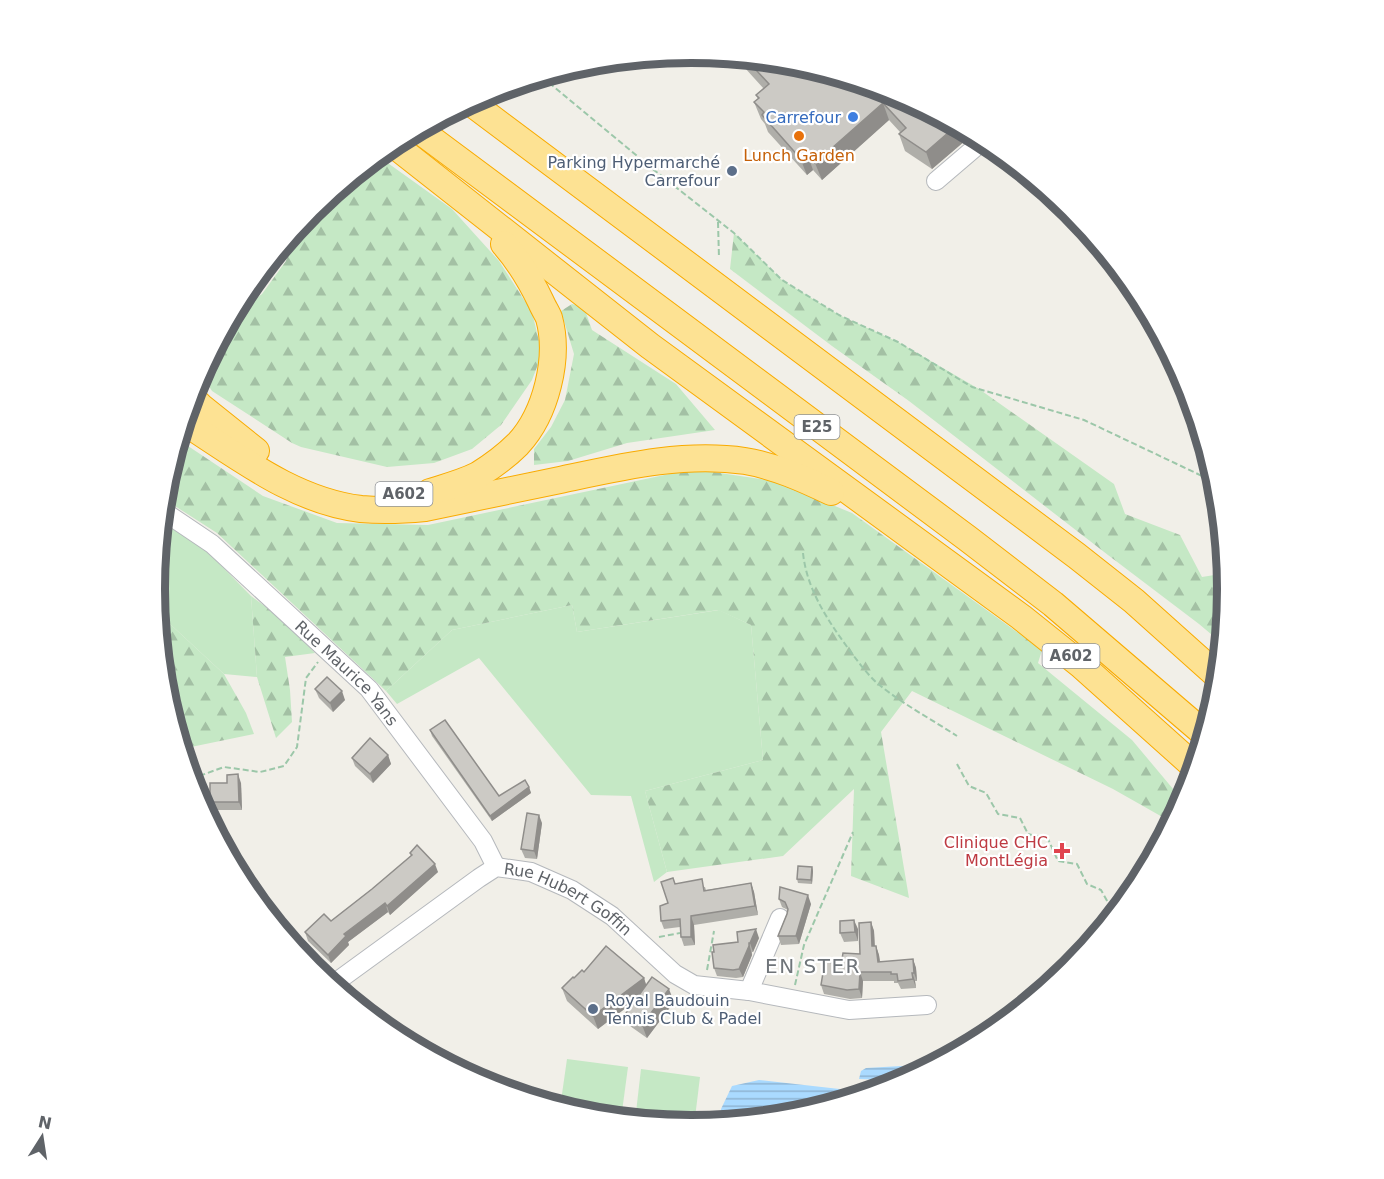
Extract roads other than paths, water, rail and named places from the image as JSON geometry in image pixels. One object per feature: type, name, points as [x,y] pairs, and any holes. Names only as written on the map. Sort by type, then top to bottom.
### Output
[{"type":"highway","points":[[479,108],[1077,556],[1134,602],[1212,671]]},
{"type":"highway","name":"E25","points":[[426,136],[1053,604],[1200,730]]},
{"type":"highway","name":"A602","points":[[199,404],[255,451],[284,469],[323,485],[378,496],[430,492],[460,483],[479,474],[518,443],[541,406],[549,385],[552,338],[549,318],[526,272],[511,251],[448,188],[401,151]]},
{"type":"highway","points":[[448,188],[650,346],[937,555]]},
{"type":"highway","name":"A602","points":[[191,426],[272,478],[292,488],[338,504],[361,509],[395,511],[425,508],[630,465],[677,459],[717,458],[747,462],[803,478],[850,501],[892,530],[937,555],[1081,665],[1190,762]]},
{"type":"street","points":[[936,181],[976,147]]},
{"type":"street","name":"Rue Maurice Yans","points":[[171,516],[212,544],[369,689],[483,841],[496,867]]},
{"type":"street","name":"Rue Hubert Goffin","points":[[339,980],[496,867],[531,872],[573,890],[612,916],[675,974],[694,985],[749,991],[849,1010],[927,1005]]},
{"type":"street","points":[[749,991],[780,918]]},
{"type":"water","points":[[918,1065],[882,1080],[859,1079],[861,1071],[866,1068]]},
{"type":"water","points":[[759,1080],[853,1091],[795,1106],[721,1115],[721,1109],[732,1086]]},
{"type":"place","name":"Carrefour","points":[[853,117]]},
{"type":"place","name":"Lunch Garden","points":[[799,136]]},
{"type":"place","name":"Parking Hypermarché Carrefour","points":[[732,171]]},
{"type":"place","name":"Clinique CHC MontLégia","points":[[1062,851]]},
{"type":"place","name":"Royal Baudouin Tennis Club & Padel","points":[[593,1009]]},
{"type":"district","name":"EN STER","points":[[813,966]]}]
